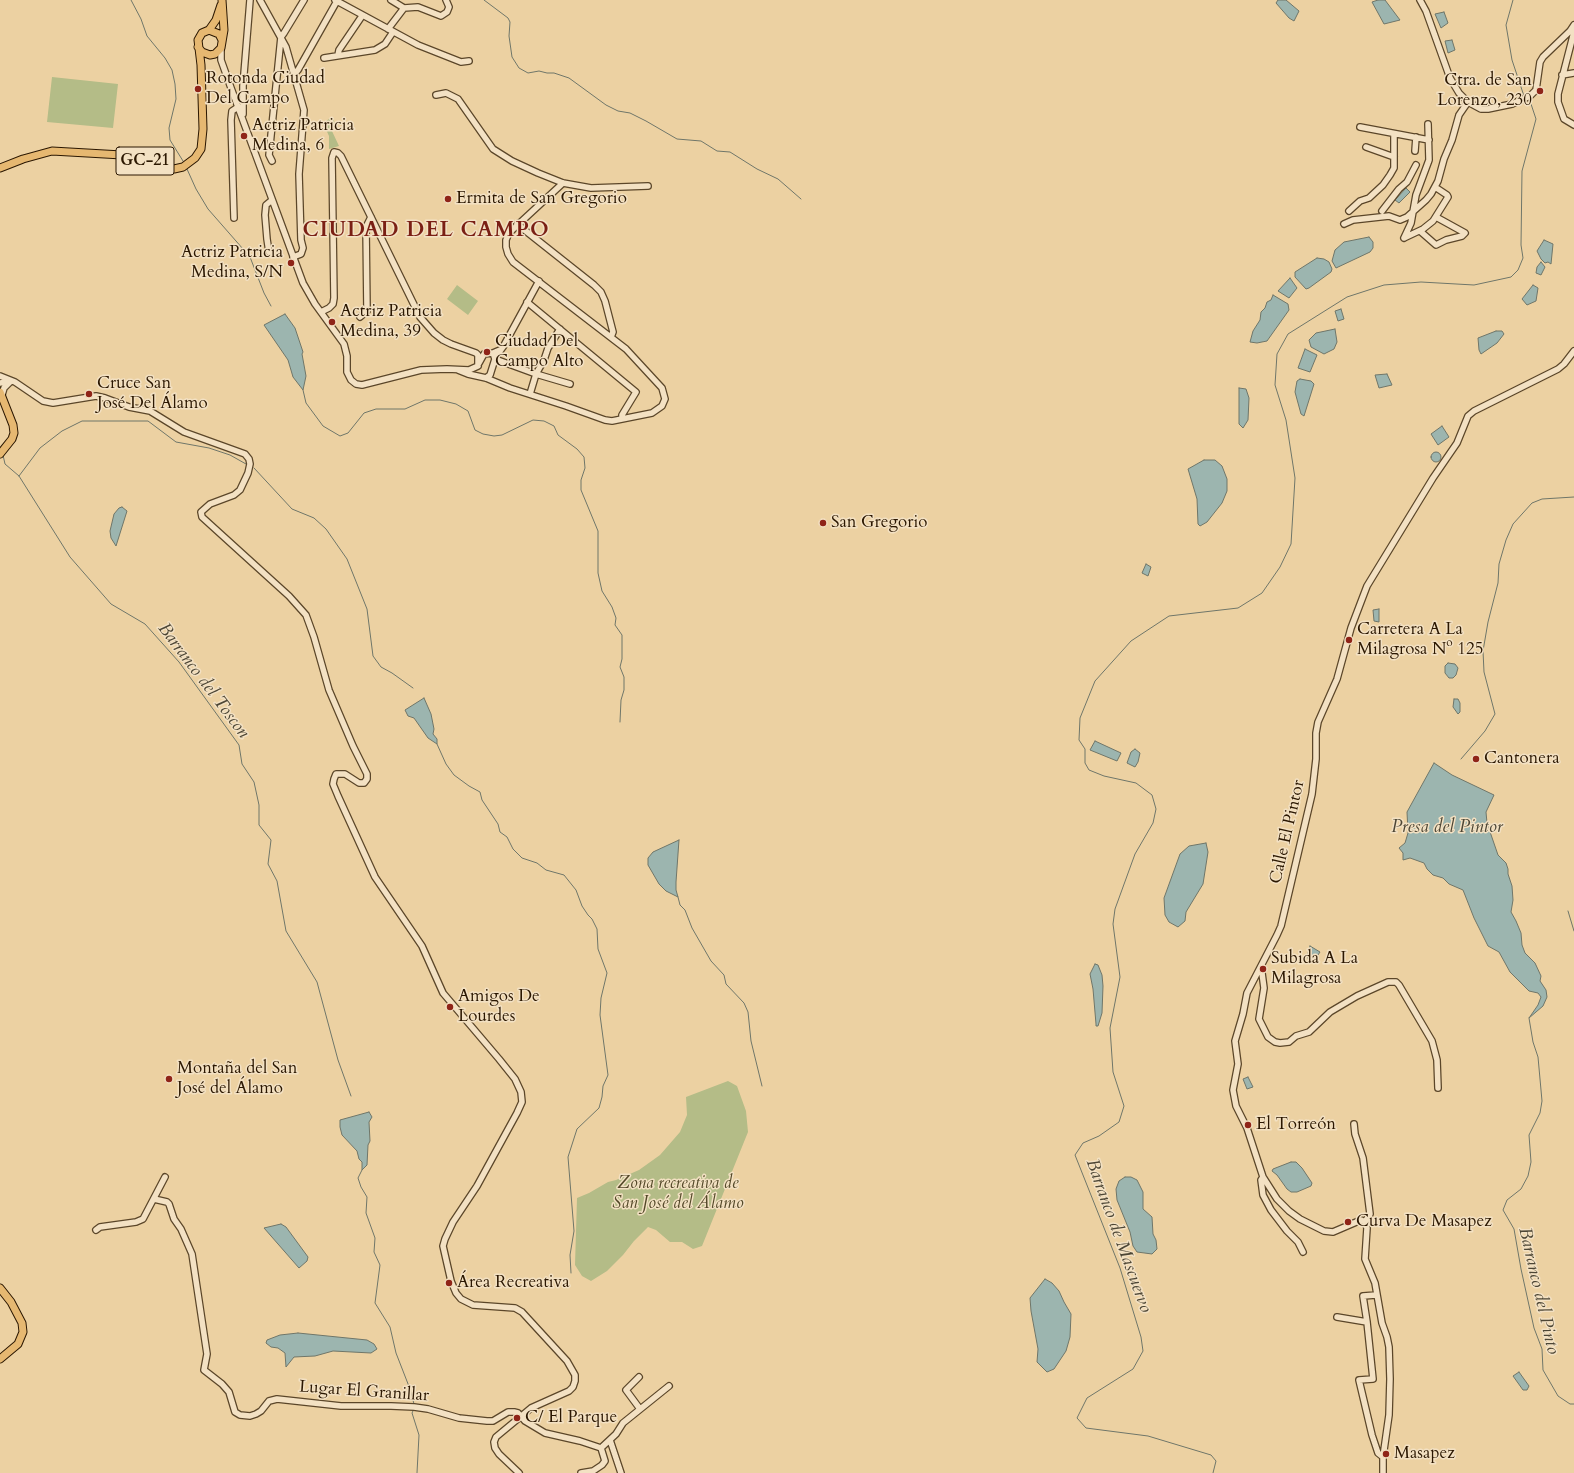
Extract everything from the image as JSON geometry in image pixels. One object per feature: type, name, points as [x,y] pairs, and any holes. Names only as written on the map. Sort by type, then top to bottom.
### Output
[{"type":"main road","points":[[211,55],[202,52],[198,45],[199,36],[209,30],[216,20],[222,1]]},
{"type":"main road","points":[[201,65],[221,48],[224,12],[222,1]]},
{"type":"main road","points":[[209,30],[219,34],[222,40]]},
{"type":"main road","name":"GC-21","points":[[0,168],[23,159],[52,151],[122,155],[174,169],[183,167],[195,158],[201,149],[203,129],[201,65],[198,45]]},
{"type":"main road","points":[[0,454],[12,439],[14,433],[14,425],[1,394]]},
{"type":"main road","points":[[0,1288],[11,1302],[22,1323],[23,1332],[18,1344],[0,1359]]},
{"type":"street","points":[[246,128],[243,111],[243,86],[250,0]]},
{"type":"street","points":[[260,0],[289,54],[304,110],[299,174],[301,240],[303,248],[301,254],[294,257]]},
{"type":"street","points":[[272,161],[269,155],[281,37],[304,0]]},
{"type":"street","points":[[391,0],[404,8],[418,7],[441,16],[447,12],[449,7],[446,0]]},
{"type":"street","points":[[1420,0],[1426,11],[1450,78],[1459,93],[1468,102],[1481,108],[1488,109],[1517,102],[1530,96],[1536,90],[1540,62],[1543,57],[1574,26]]},
{"type":"street","points":[[295,73],[336,1],[418,45],[460,62],[469,61]]},
{"type":"street","points":[[324,58],[375,50],[385,44],[390,30],[404,8]]},
{"type":"street","points":[[338,55],[339,50],[362,16]]},
{"type":"street","points":[[1574,26],[1574,32],[1558,94],[1558,102],[1564,119],[1574,125]]},
{"type":"street","points":[[221,48],[221,60],[308,294],[344,344],[347,356],[347,372],[351,380],[356,384],[362,384],[421,370],[469,370],[478,365],[484,354],[497,352],[503,347]]},
{"type":"street","points":[[279,58],[282,53],[286,52],[289,54]]},
{"type":"street","points":[[211,55],[217,58],[224,68]]},
{"type":"street","points":[[1562,75],[1574,73]]},
{"type":"street","points":[[231,88],[236,93],[239,92],[243,86]]},
{"type":"street","points":[[436,94],[446,93],[458,100],[484,139],[493,149],[502,156],[538,173],[563,183],[591,188],[648,186]]},
{"type":"street","points":[[1344,224],[1353,220],[1389,216],[1400,220],[1407,217],[1426,200],[1435,187],[1452,140],[1459,115],[1468,102]]},
{"type":"street","points":[[234,218],[231,120],[232,111],[238,107]]},
{"type":"street","points":[[1428,124],[1429,160],[1416,195],[1411,223],[1404,238],[1420,231],[1429,225],[1436,217],[1448,197],[1435,187]]},
{"type":"street","points":[[1360,127],[1429,140]]},
{"type":"street","points":[[1350,211],[1360,201],[1369,198],[1383,185],[1394,168],[1394,134]]},
{"type":"street","points":[[1414,151],[1416,137]]},
{"type":"street","points":[[1366,147],[1394,157]]},
{"type":"street","points":[[321,312],[333,304],[334,298],[332,158],[334,152],[341,156],[420,317],[434,333],[443,340],[476,353],[478,355],[478,375],[484,378]]},
{"type":"street","points":[[1382,211],[1399,188],[1407,182],[1416,166]]},
{"type":"street","points":[[458,370],[605,420],[612,421],[652,413],[662,406],[665,399],[662,388],[626,349],[513,262],[508,254],[506,240],[509,233],[563,183]]},
{"type":"street","points":[[269,252],[266,239],[266,205],[272,200]]},
{"type":"street","points":[[360,317],[367,311],[366,227],[371,217]]},
{"type":"street","points":[[1420,231],[1436,245],[1462,236],[1465,233],[1436,217]]},
{"type":"street","points":[[517,224],[594,284],[601,292],[605,301],[613,332],[611,337]]},
{"type":"street","points":[[484,378],[490,375],[495,358],[503,347],[538,281]]},
{"type":"street","points":[[527,302],[636,392],[622,416],[622,419]]},
{"type":"street","points":[[530,394],[536,374],[544,360],[548,348],[560,328]]},
{"type":"street","points":[[469,351],[482,352],[536,374],[570,384]]},
{"type":"street","name":"Calle El Pintor","points":[[1263,1177],[1247,1128],[1236,1106],[1233,1090],[1238,1064],[1235,1041],[1243,1014],[1246,993],[1281,926],[1312,794],[1318,722],[1337,680],[1351,628],[1367,586],[1456,443],[1468,416],[1480,408],[1558,369],[1574,351]]},
{"type":"street","points":[[0,376],[15,382],[43,401],[53,402],[96,396],[129,407],[150,411],[189,434],[245,454],[249,459],[250,464],[248,473],[240,490],[210,504],[201,512],[202,517],[289,596],[306,615],[329,690],[368,779],[364,783],[359,783],[345,774],[336,774],[333,784],[338,796],[375,877],[422,946],[443,993],[515,1079],[521,1092],[522,1102],[518,1113],[477,1186],[453,1222],[445,1238],[443,1246],[451,1281],[456,1293],[461,1299],[473,1305],[516,1308],[529,1319],[567,1361],[575,1375],[573,1387],[569,1391],[531,1408],[496,1438],[494,1442],[495,1448],[499,1454],[519,1473]]},
{"type":"street","points":[[0,383],[11,381]]},
{"type":"street","points":[[1,394],[4,388],[11,381]]},
{"type":"street","points":[[1259,970],[1262,973],[1264,988],[1259,1019],[1262,1028],[1268,1037],[1275,1042],[1280,1043],[1289,1042],[1296,1036],[1309,1032],[1330,1012],[1357,996],[1388,982],[1396,982],[1432,1041],[1437,1060],[1438,1088]]},
{"type":"street","points":[[1354,1124],[1355,1134],[1363,1158],[1370,1214],[1365,1222]]},
{"type":"street","points":[[96,1230],[100,1227],[140,1221],[143,1219],[164,1177]]},
{"type":"street","points":[[1263,1177],[1277,1199],[1289,1211],[1300,1220],[1324,1231],[1333,1232],[1361,1220],[1365,1222]]},
{"type":"street","points":[[1263,1177],[1261,1180],[1263,1196],[1271,1210],[1287,1231],[1298,1242],[1304,1252]]},
{"type":"street","name":"Lugar El Granillar","points":[[154,1199],[167,1202],[169,1204],[174,1219],[182,1230],[192,1254],[207,1354],[203,1368],[229,1392],[235,1412],[240,1415],[250,1416],[261,1411],[269,1401],[277,1399],[342,1406],[414,1407],[428,1409],[459,1418],[487,1421],[493,1421],[508,1412],[518,1413],[521,1416]]},
{"type":"street","points":[[1365,1222],[1367,1228],[1365,1259],[1374,1283],[1389,1347],[1389,1415],[1382,1458],[1383,1470],[1379,1473]]},
{"type":"street","points":[[1376,1295],[1363,1296],[1373,1379],[1359,1380],[1372,1435],[1378,1453],[1382,1458]]},
{"type":"street","points":[[1337,1317],[1367,1322]]},
{"type":"street","points":[[639,1377],[626,1390],[640,1409]]},
{"type":"street","points":[[601,1448],[616,1434],[623,1423],[669,1386]]},
{"type":"street","points":[[521,1416],[530,1425],[545,1433],[580,1441],[601,1448]]},
{"type":"street","points":[[610,1440],[620,1473]]},
{"type":"street","points":[[581,1473],[593,1471],[602,1466],[605,1461],[601,1448]]},
{"type":"green space","points":[[52,77],[118,84],[113,128],[47,122]]},
{"type":"green space","points":[[332,117],[336,125],[331,129],[339,146],[329,149],[329,136],[323,123]]},
{"type":"green space","points":[[457,285],[478,301],[468,315],[447,299]]},
{"type":"green space","name":"Zona recreativa de San José del Álamo","points":[[728,1081],[737,1086],[746,1111],[748,1132],[702,1246],[693,1249],[682,1242],[670,1242],[656,1230],[648,1227],[607,1271],[591,1281],[582,1276],[575,1265],[577,1198],[608,1182],[639,1170],[660,1155],[680,1132],[687,1115],[686,1097]]},
{"type":"water","points":[[1278,0],[1286,0],[1299,11],[1294,21],[1289,18],[1276,3]]},
{"type":"water","points":[[1385,0],[1400,20],[1384,24],[1372,2]]},
{"type":"water","points":[[1444,12],[1448,23],[1441,28],[1435,14]]},
{"type":"water","points":[[1452,40],[1455,50],[1448,53],[1445,41]]},
{"type":"water","points":[[1406,188],[1410,192],[1399,203],[1395,200]]},
{"type":"water","points":[[1369,237],[1373,242],[1373,248],[1370,252],[1336,268],[1332,261],[1335,250],[1344,242]]},
{"type":"water","points":[[1544,240],[1553,244],[1551,264],[1548,262],[1545,263],[1537,251]]},
{"type":"water","points":[[1317,258],[1324,259],[1329,262],[1332,269],[1331,272],[1306,289],[1295,277],[1295,272]]},
{"type":"water","points":[[1541,262],[1545,267],[1541,275],[1536,273],[1537,267]]},
{"type":"water","points":[[1290,278],[1297,288],[1289,298],[1278,291]]},
{"type":"water","points":[[1533,285],[1538,288],[1536,301],[1527,305],[1522,299]]},
{"type":"water","points":[[1273,295],[1288,304],[1289,310],[1267,341],[1257,343],[1250,342],[1253,331],[1260,320],[1261,312],[1265,308],[1267,302],[1271,300]]},
{"type":"water","points":[[1341,309],[1344,319],[1338,321],[1335,311]]},
{"type":"water","points":[[285,314],[295,328],[303,352],[302,354],[306,376],[303,390],[293,377],[288,360],[264,325]]},
{"type":"water","points":[[1335,329],[1337,342],[1334,349],[1324,354],[1311,347],[1309,340],[1316,333]]},
{"type":"water","points":[[1496,331],[1502,331],[1504,334],[1497,343],[1481,354],[1479,350],[1478,338]]},
{"type":"water","points":[[1305,349],[1317,355],[1310,372],[1298,368]]},
{"type":"water","points":[[1387,374],[1392,385],[1379,388],[1375,375]]},
{"type":"water","points":[[1300,379],[1311,381],[1314,384],[1304,416],[1301,414],[1295,392],[1297,381]]},
{"type":"water","points":[[1239,388],[1246,389],[1249,398],[1248,420],[1243,428],[1239,424]]},
{"type":"water","points":[[1442,426],[1449,437],[1438,445],[1431,434]]},
{"type":"water","points":[[1434,452],[1438,452],[1441,457],[1438,462],[1434,462],[1431,459],[1431,455]]},
{"type":"water","points":[[1204,460],[1215,460],[1222,466],[1227,479],[1227,491],[1222,503],[1207,522],[1200,526],[1198,524],[1197,499],[1188,469]]},
{"type":"water","points":[[122,507],[127,511],[116,546],[111,538],[110,531],[114,514],[119,508]]},
{"type":"water","points":[[1146,564],[1151,567],[1148,576],[1142,573]]},
{"type":"water","points":[[1379,609],[1379,622],[1374,621],[1373,610]]},
{"type":"water","points":[[1448,663],[1455,664],[1458,668],[1456,675],[1453,678],[1449,678],[1445,673],[1445,666]]},
{"type":"water","points":[[424,698],[431,714],[434,729],[433,734],[437,739],[437,744],[428,738],[414,718],[408,716],[405,710]]},
{"type":"water","points":[[1454,699],[1458,699],[1460,703],[1460,712],[1458,714],[1453,707]]},
{"type":"water","points":[[1095,741],[1121,753],[1117,761],[1090,750]]},
{"type":"water","points":[[1135,749],[1140,753],[1135,767],[1127,763],[1131,752]]},
{"type":"water","name":"Presa del Pintor","points":[[1434,763],[1452,775],[1494,795],[1486,812],[1487,823],[1498,855],[1506,863],[1508,869],[1512,886],[1513,900],[1511,912],[1521,933],[1522,945],[1525,953],[1535,963],[1541,976],[1540,981],[1546,990],[1547,997],[1543,1006],[1529,1018],[1538,1005],[1541,997],[1538,993],[1529,991],[1510,972],[1499,952],[1488,946],[1474,918],[1463,890],[1449,884],[1443,878],[1433,875],[1424,863],[1410,858],[1403,860],[1403,853],[1399,848],[1405,843],[1408,833],[1407,812]]},
{"type":"water","points":[[679,840],[676,882],[678,897],[666,891],[659,884],[648,865],[648,858],[653,852]]},
{"type":"water","points":[[1206,843],[1208,852],[1203,884],[1186,912],[1185,921],[1178,927],[1169,922],[1165,915],[1164,898],[1180,854],[1189,846]]},
{"type":"water","points":[[1310,946],[1320,952],[1309,961],[1307,956]]},
{"type":"water","points":[[1095,964],[1098,965],[1102,975],[1103,986],[1102,1013],[1098,1026],[1096,1026],[1093,989],[1090,974]]},
{"type":"water","points":[[1248,1077],[1253,1087],[1247,1089],[1243,1079]]},
{"type":"water","points":[[369,1112],[372,1117],[369,1122],[370,1141],[368,1145],[367,1165],[362,1170],[362,1162],[359,1159],[357,1151],[342,1135],[340,1120]]},
{"type":"water","points":[[1291,1162],[1296,1162],[1302,1168],[1312,1183],[1311,1186],[1297,1192],[1291,1192],[1272,1171],[1273,1169]]},
{"type":"water","points":[[1125,1177],[1131,1177],[1137,1180],[1143,1192],[1143,1209],[1152,1217],[1153,1234],[1156,1240],[1157,1249],[1152,1254],[1137,1252],[1133,1246],[1130,1232],[1117,1200],[1116,1189],[1119,1181]]},
{"type":"water","points":[[281,1224],[286,1227],[308,1257],[307,1261],[299,1268],[264,1228]]},
{"type":"water","points":[[1045,1279],[1052,1283],[1059,1291],[1071,1314],[1070,1337],[1066,1351],[1054,1369],[1047,1372],[1037,1362],[1038,1349],[1030,1298]]},
{"type":"water","points":[[298,1333],[367,1340],[374,1344],[377,1349],[371,1353],[333,1351],[315,1356],[294,1357],[286,1367],[285,1353],[278,1348],[271,1347],[266,1343],[267,1340],[280,1335]]},
{"type":"water","points":[[1519,1372],[1529,1386],[1527,1390],[1523,1390],[1513,1376]]},
{"type":"waterway","points":[[131,0],[141,19],[147,36],[165,58],[172,70],[176,99],[169,128],[170,140],[183,161]]},
{"type":"waterway","points":[[484,0],[508,18],[510,22],[509,36],[512,57],[519,68],[528,73],[539,71],[554,73],[569,78],[606,105],[618,111],[630,113],[677,139],[701,141],[717,151],[730,152],[757,169],[778,179],[801,199]]},
{"type":"waterway","points":[[1513,0],[1506,25],[1512,60],[1524,96]]},
{"type":"waterway","name":"Barranco de Mascuervo","points":[[1213,1473],[1216,1461],[1211,1455],[1148,1436],[1086,1428],[1077,1418],[1087,1398],[1133,1369],[1143,1351],[1141,1337],[1120,1268],[1075,1155],[1083,1143],[1099,1136],[1119,1122],[1124,1106],[1113,1072],[1110,1028],[1120,977],[1113,924],[1115,909],[1135,854],[1153,823],[1156,809],[1152,795],[1136,783],[1104,776],[1089,770],[1085,763],[1085,749],[1079,740],[1080,718],[1095,681],[1131,641],[1169,616],[1238,608],[1262,593],[1280,567],[1291,544],[1295,478],[1286,420],[1275,385],[1277,354],[1288,334],[1347,297],[1384,285],[1421,282],[1474,285],[1511,277],[1518,270],[1523,258],[1521,245],[1522,171],[1536,119],[1531,104],[1528,100]]},
{"type":"waterway","points":[[187,169],[196,189],[208,209],[250,257],[264,293],[271,306]]},
{"type":"waterway","points":[[303,390],[306,403],[323,426],[340,436],[348,433],[364,413],[376,409],[405,409],[425,400],[440,400],[456,404],[468,411],[475,430],[483,434],[494,436],[502,435],[533,420],[544,421],[554,426],[558,435],[577,449],[584,457],[585,468],[581,480],[581,490],[598,531],[598,573],[602,591],[612,607],[616,618],[615,625],[622,635],[622,659],[620,667],[624,677],[624,690],[621,700],[620,722]]},
{"type":"waterway","points":[[19,476],[40,448],[62,431],[82,421],[148,421],[176,442],[209,448],[230,455],[246,464]]},
{"type":"waterway","name":"Barranco del Toscon","points":[[3,455],[5,464],[19,476],[70,557],[111,604],[145,624],[179,662],[239,745],[242,764],[254,782],[259,805],[259,825],[271,840],[268,864],[277,881],[286,931],[317,982],[338,1060],[351,1096]]},
{"type":"waterway","points":[[254,468],[292,509],[314,518],[326,529],[347,559],[367,609],[373,656],[381,667],[413,688]]},
{"type":"waterway","name":"Barranco del Pinto","points":[[1461,759],[1485,731],[1495,714],[1484,672],[1483,651],[1488,622],[1498,583],[1499,564],[1506,540],[1513,524],[1532,503],[1542,499],[1574,497]]},
{"type":"waterway","points":[[437,744],[446,764],[454,775],[480,792],[482,800],[498,824],[500,832],[507,837],[513,849],[522,858],[537,863],[546,870],[564,875],[576,890],[582,906],[592,919],[597,929],[598,949],[607,973],[601,998],[600,1015],[608,1075],[603,1086],[599,1108],[577,1129],[568,1157],[574,1231],[570,1255],[571,1273]]},
{"type":"waterway","points":[[678,897],[680,905],[685,910],[692,928],[711,961],[724,975],[726,984],[744,1003],[748,1012],[751,1041],[762,1086]]},
{"type":"waterway","points":[[1568,911],[1574,931]]},
{"type":"waterway","name":"Barranco del Pinto","points":[[1529,1018],[1533,1042],[1538,1057],[1542,1101],[1540,1113],[1529,1135],[1531,1162],[1528,1176],[1521,1189],[1507,1200],[1503,1210],[1514,1229],[1534,1328],[1542,1349],[1543,1370],[1558,1396],[1570,1404],[1574,1404]]},
{"type":"waterway","name":"Barranco del Toscon","points":[[362,1170],[358,1178],[367,1197],[366,1213],[375,1238],[374,1252],[380,1265],[375,1303],[390,1327],[396,1353],[410,1389],[414,1404]]},
{"type":"waterway","name":"Barranco del Toscon","points":[[414,1409],[412,1413],[419,1435],[417,1473]]},
{"type":"place","name":"Rotonda Ciudad Del Campo","points":[[198,89]]},
{"type":"place","name":"Ctra. de San Lorenzo, 230","points":[[1540,91]]},
{"type":"place","name":"Actriz Patricia Medina, 6","points":[[244,136]]},
{"type":"place","name":"Ermita de San Gregorio","points":[[448,199]]},
{"type":"place","name":"Actriz Patricia Medina, S/N","points":[[291,263]]},
{"type":"place","name":"Actriz Patricia Medina, 39","points":[[332,322]]},
{"type":"place","name":"Ciudad Del Campo Alto","points":[[487,352]]},
{"type":"place","name":"Cruce San José Del Álamo","points":[[89,394]]},
{"type":"place","name":"San Gregorio","points":[[823,523]]},
{"type":"place","name":"Carretera A La Milagrosa Nº 125","points":[[1349,640]]},
{"type":"place","name":"Cantonera","points":[[1476,759]]},
{"type":"place","name":"Subida A La Milagrosa","points":[[1263,969]]},
{"type":"place","name":"Amigos De Lourdes","points":[[450,1007]]},
{"type":"place","name":"Montaña del San José del Álamo","points":[[169,1079]]},
{"type":"place","name":"El Torreón","points":[[1248,1125]]},
{"type":"place","name":"Curva De Masapez","points":[[1348,1222]]},
{"type":"place","name":"Área Recreativa","points":[[449,1283]]},
{"type":"place","name":"C/ El Parque","points":[[517,1418]]},
{"type":"place","name":"Masapez","points":[[1386,1454]]},
{"type":"district","name":"CIUDAD DEL CAMPO","points":[[426,231]]}]
